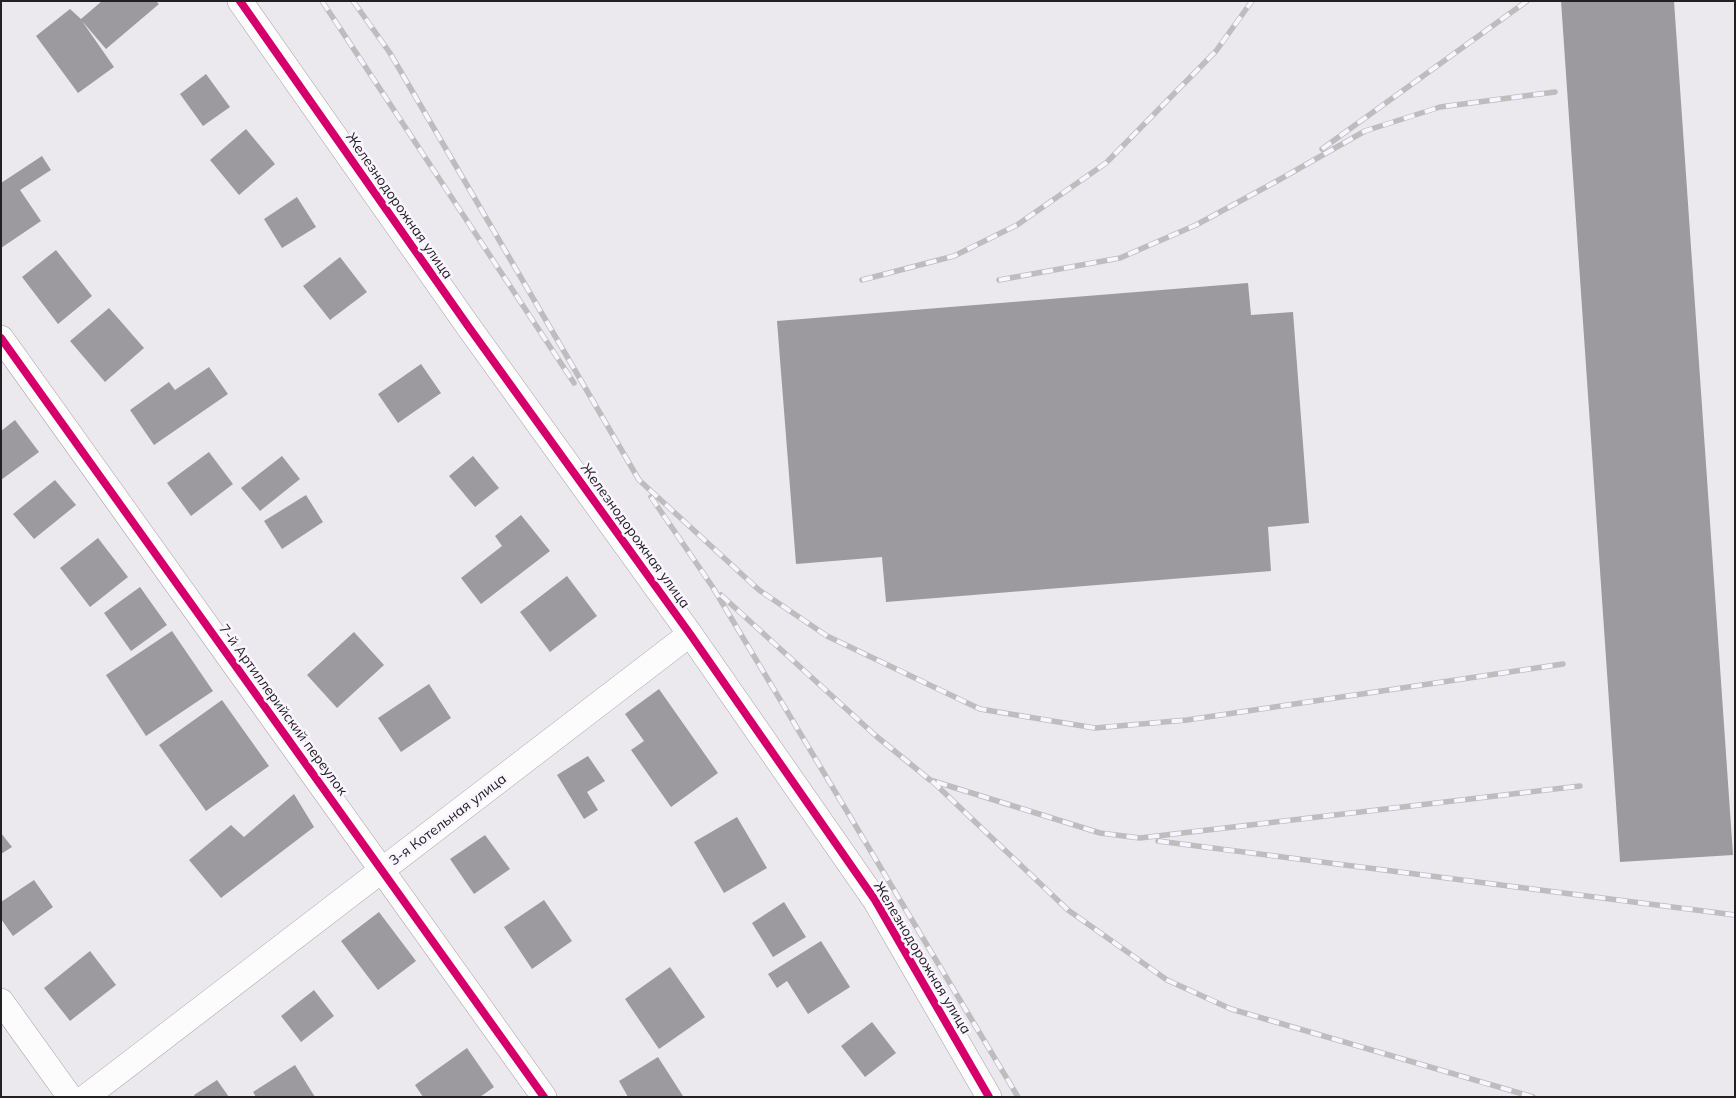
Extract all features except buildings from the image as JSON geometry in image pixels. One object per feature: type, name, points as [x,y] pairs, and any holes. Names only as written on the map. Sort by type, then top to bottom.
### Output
[{"type":"street","name":"Железнодорожная улица","points":[[240,1],[468,326],[690,634],[875,900],[989,1097]]},
{"type":"street","name":"7-й Артиллерийский переулок","points":[[1,338],[544,1097]]},
{"type":"street","name":"3-я Котельная улица","points":[[86,1097],[690,634]]},
{"type":"street","points":[[1,1001],[70,1097]]},
{"type":"railway","points":[[322,1],[574,383]]},
{"type":"railway","points":[[353,1],[390,53],[639,480],[759,590],[827,636],[980,709],[1095,728],[1187,720],[1563,664]]},
{"type":"railway","points":[[862,280],[954,256],[1017,225],[1106,163],[1216,51],[1252,1]]},
{"type":"railway","points":[[1322,149],[1527,1]]},
{"type":"railway","points":[[999,280],[1120,258],[1196,225],[1365,131],[1440,107],[1555,92]]},
{"type":"railway","points":[[651,497],[712,586],[1018,1097]]},
{"type":"railway","points":[[721,595],[876,736],[930,780],[1100,833],[1140,838],[1580,786]]},
{"type":"railway","points":[[932,781],[1068,910],[1167,980],[1231,1009],[1533,1097]]},
{"type":"railway","points":[[1158,841],[1735,915]]},
{"type":"cycle path","points":[[240,1],[468,326],[690,634],[875,900],[989,1097]]},
{"type":"cycle path","points":[[1,338],[544,1097]]}]
